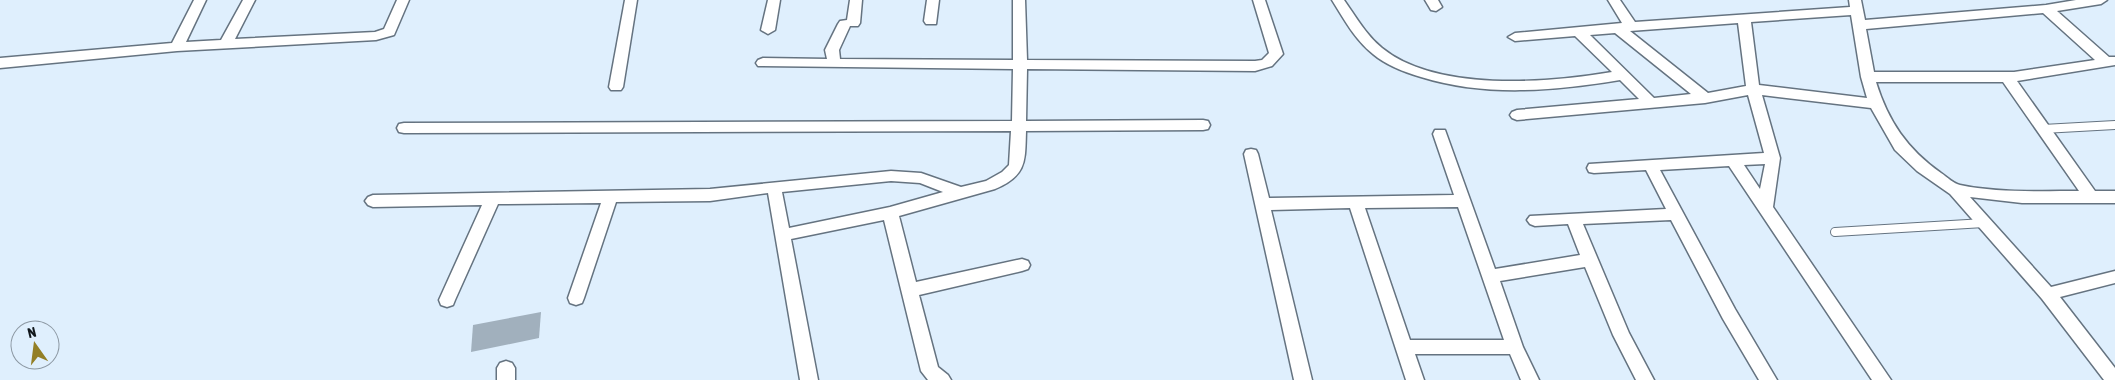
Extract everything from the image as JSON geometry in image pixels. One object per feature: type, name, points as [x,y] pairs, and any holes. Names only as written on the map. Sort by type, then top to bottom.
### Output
[{"type":"street","points":[[177,47],[200,0]]},
{"type":"street","points":[[226,44],[249,0]]},
{"type":"street","points":[[0,63],[177,47],[385,34],[392,27],[404,0]]},
{"type":"street","points":[[616,87],[631,0]]},
{"type":"street","points":[[768,30],[774,0]]},
{"type":"street","points":[[834,63],[832,50],[849,23],[856,0]]},
{"type":"street","points":[[931,21],[932,0]]},
{"type":"street","points":[[784,235],[890,213],[960,194],[990,185],[1004,179],[1014,171],[1018,161],[1019,0]]},
{"type":"street","points":[[764,63],[1255,66],[1267,63],[1276,54],[1259,0]]},
{"type":"street","points":[[1338,0],[1363,36],[1383,55],[1406,66],[1446,80],[1480,85],[1557,84],[1624,76]]},
{"type":"street","points":[[1614,0],[1625,28],[1706,98]]},
{"type":"street","points":[[1515,37],[1744,18],[1857,12],[2046,8],[2101,0]]},
{"type":"street","points":[[2046,8],[2111,62]]},
{"type":"street","points":[[1857,12],[1868,77],[1876,104],[1900,146],[1922,167],[1955,190],[2048,294],[2114,380]]},
{"type":"street","points":[[1744,18],[1753,89],[1773,158],[1764,207]]},
{"type":"street","points":[[1579,32],[1651,103]]},
{"type":"street","points":[[1868,77],[2007,77],[2034,75],[2111,62]]},
{"type":"street","points":[[2007,77],[2091,197]]},
{"type":"street","points":[[1517,115],[1706,98],[1753,89],[1876,104]]},
{"type":"street","points":[[404,128],[1203,125]]},
{"type":"street","points":[[1440,134],[1489,276],[1515,347],[1530,380]]},
{"type":"street","points":[[1251,154],[1303,380]]},
{"type":"street","points":[[1594,168],[1773,158]]},
{"type":"street","points":[[1733,160],[1882,380]]},
{"type":"street","points":[[1650,165],[1729,314],[1768,380]]},
{"type":"street","points":[[373,201],[710,195],[774,186],[858,178],[905,177],[921,178],[960,194]]},
{"type":"street","points":[[774,186],[809,380]]},
{"type":"street","points":[[1955,190],[2022,197],[2115,197]]},
{"type":"street","points":[[576,298],[610,198]]},
{"type":"street","points":[[447,300],[492,200]]},
{"type":"street","points":[[1261,204],[1462,201]]},
{"type":"street","points":[[1355,202],[1415,380]]},
{"type":"street","points":[[890,213],[930,371],[938,379],[942,380]]},
{"type":"street","points":[[1535,220],[1676,214]]},
{"type":"street","points":[[1573,218],[1621,335],[1645,380]]},
{"type":"street","points":[[1489,276],[1590,260]]},
{"type":"street","points":[[910,290],[1022,265]]},
{"type":"street","points":[[2048,294],[2115,277]]},
{"type":"street","points":[[1404,347],[1515,347]]},
{"type":"lane","points":[[2043,128],[2115,125]]},
{"type":"lane","points":[[1835,232],[1984,223]]},
{"type":"building","points":[[541,312],[539,338],[471,352],[473,325]]}]
